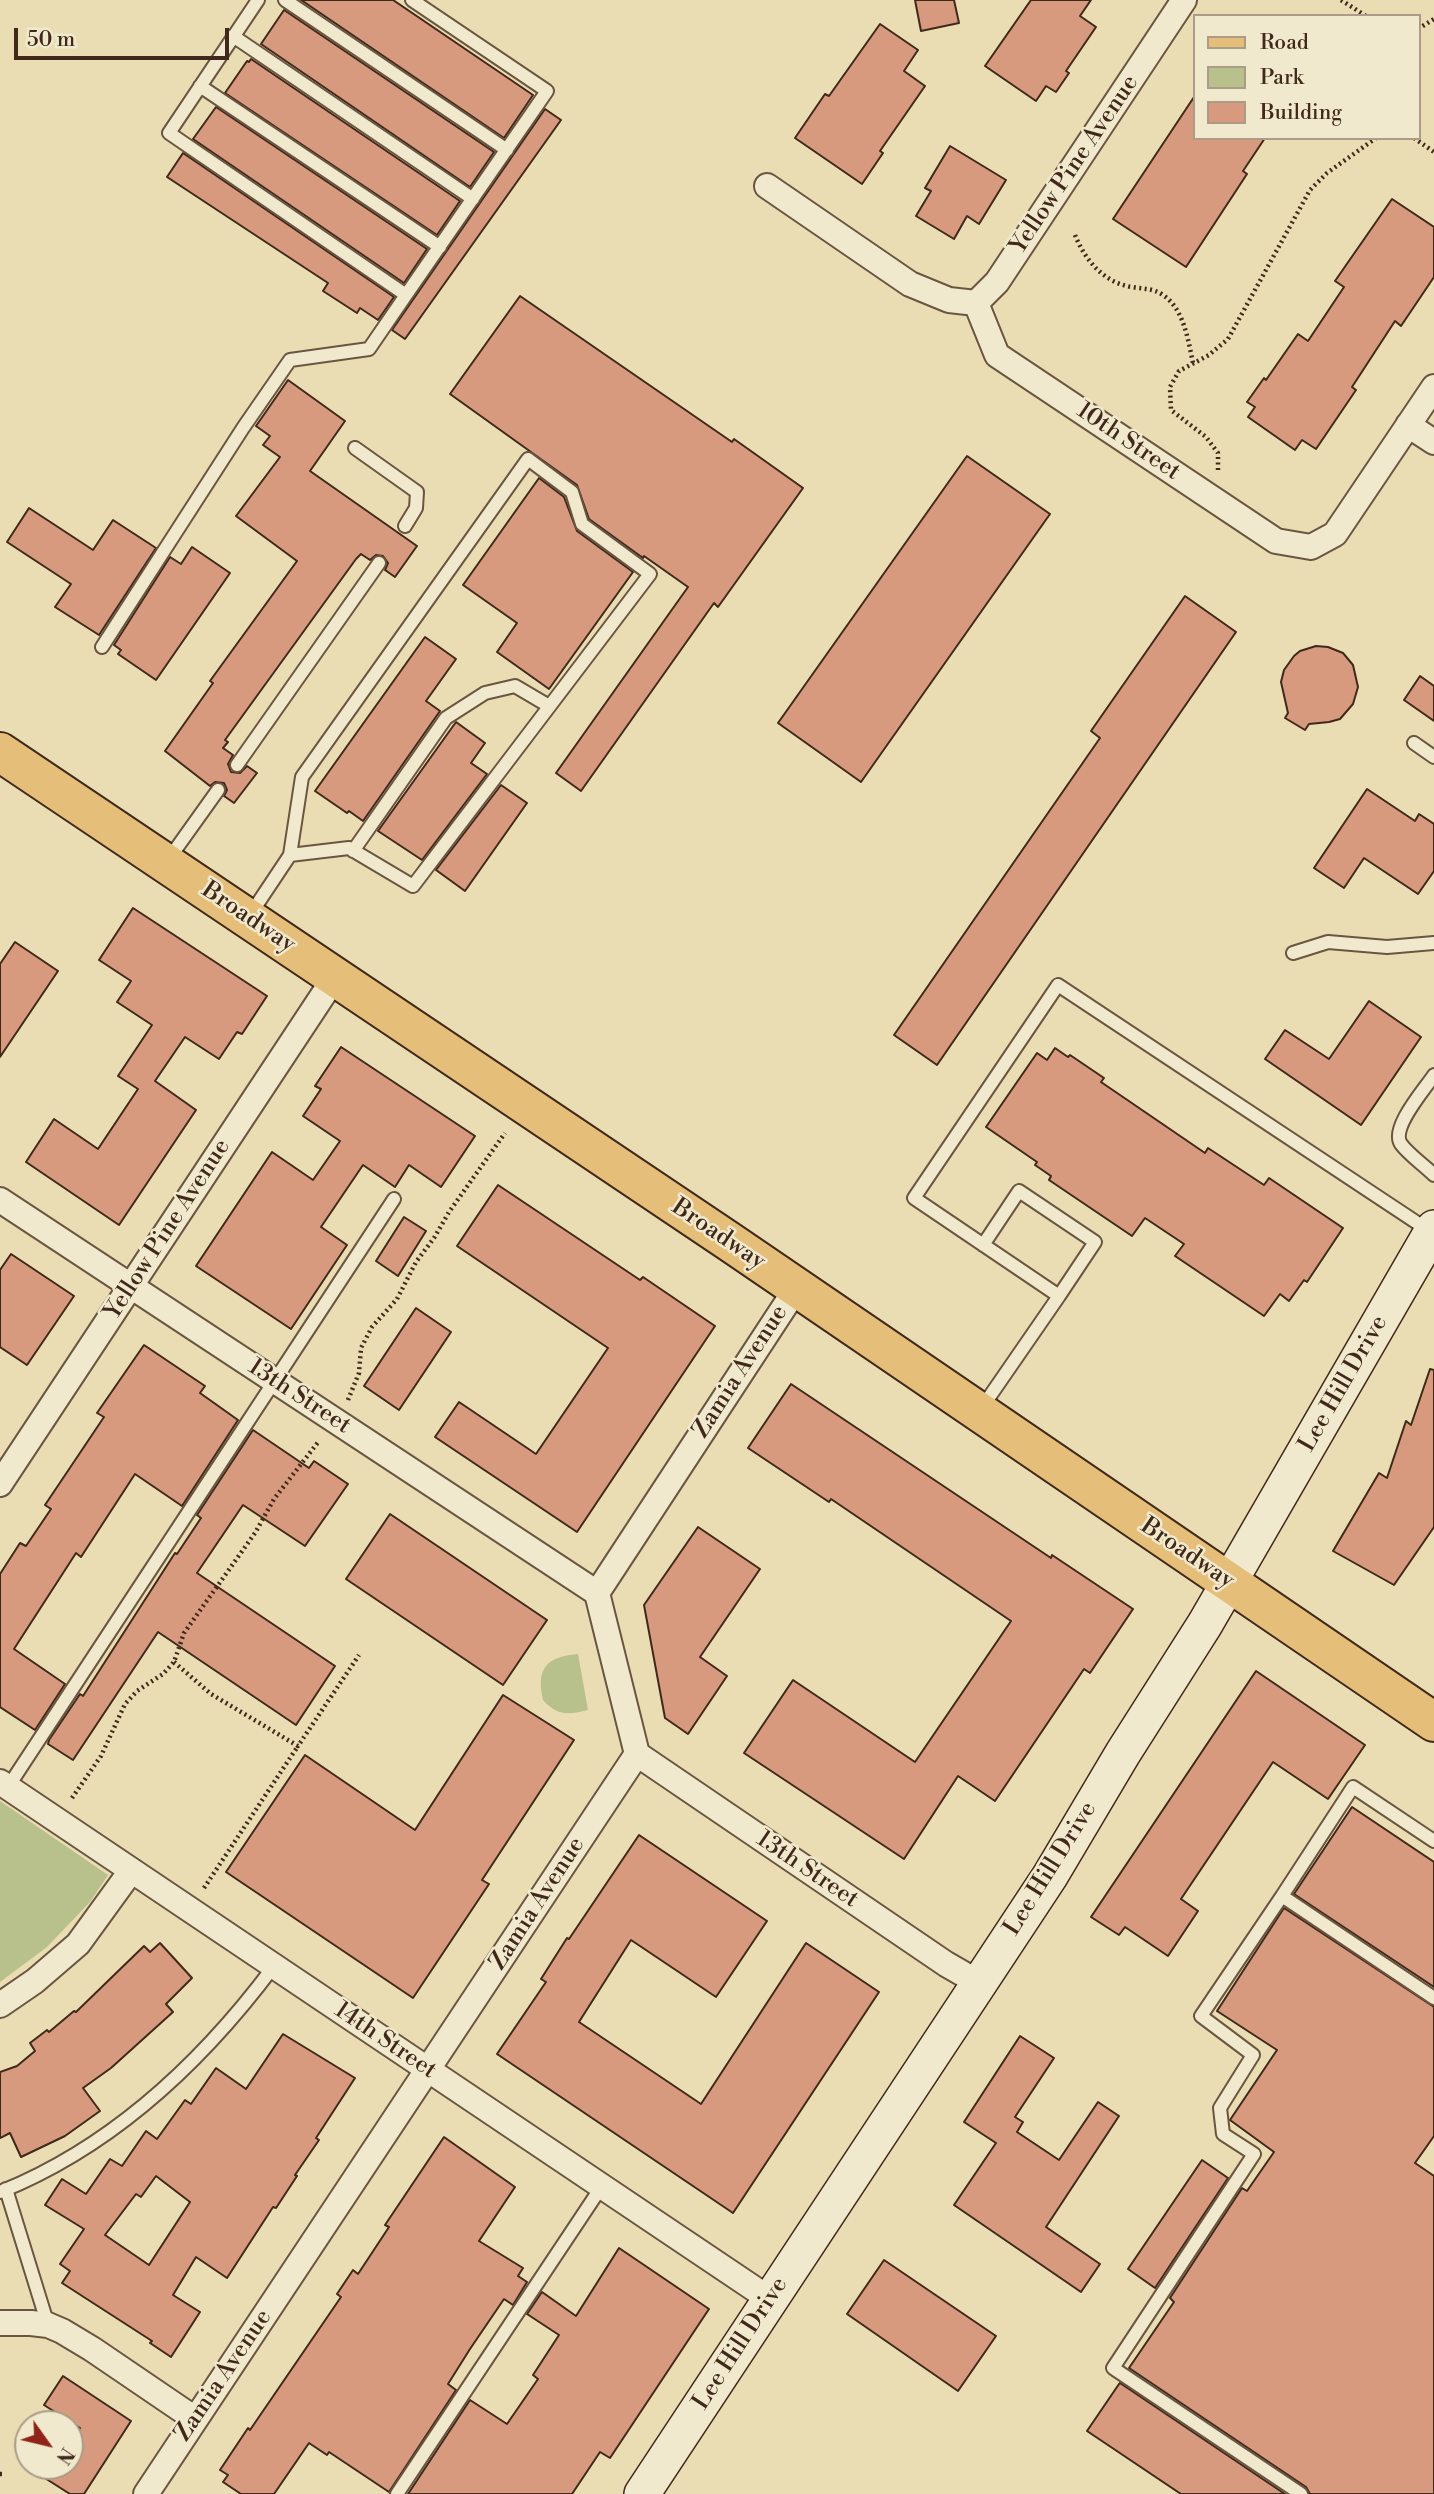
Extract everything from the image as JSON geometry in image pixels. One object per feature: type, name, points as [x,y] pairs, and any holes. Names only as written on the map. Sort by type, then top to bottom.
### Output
[{"type":"main road","name":"Broadway","points":[[0,752],[979,1411],[1434,1722]]},
{"type":"street","name":"Yellow Pine Avenue","points":[[976,303],[997,282],[1184,0]]},
{"type":"street","points":[[767,186],[911,284],[949,300],[976,303]]},
{"type":"street","name":"10th Street","points":[[976,303],[997,355],[1276,541],[1311,547],[1335,534],[1408,425]]},
{"type":"street","points":[[1434,387],[1408,425],[1434,442]]},
{"type":"street","name":"Yellow Pine Avenue","points":[[0,1484],[335,976]]},
{"type":"street","name":"13th Street","points":[[0,1200],[597,1593]]},
{"type":"street","name":"Lee Hill Drive","points":[[642,2494],[1049,1875],[1229,1583],[1433,1230]]},
{"type":"street","name":"Zamia Avenue","points":[[597,1593],[796,1289]]},
{"type":"street","points":[[597,1593],[637,1754]]},
{"type":"street","name":"13th Street","points":[[637,1754],[946,1964],[979,1983]]},
{"type":"street","name":"Zamia Avenue","points":[[146,2494],[637,1754]]},
{"type":"street","name":"14th Street","points":[[4,1785],[771,2300]]},
{"type":"street","points":[[0,2006],[35,1981],[78,1944],[131,1871]]},
{"type":"street","points":[[0,2323],[48,2325],[92,2348],[195,2419]]},
{"type":"lane","points":[[258,0],[169,133],[406,295]]},
{"type":"lane","points":[[285,0],[507,150]]},
{"type":"lane","points":[[102,647],[290,360],[369,349],[547,91],[412,0]]},
{"type":"lane","points":[[233,37],[473,199]]},
{"type":"lane","points":[[200,86],[440,247]]},
{"type":"lane","points":[[355,448],[416,492],[415,508],[405,526]]},
{"type":"lane","points":[[248,918],[290,855],[302,777],[528,459],[572,492],[582,524],[650,574],[413,886],[349,848],[290,855]]},
{"type":"lane","points":[[237,765],[379,563]]},
{"type":"lane","points":[[353,851],[446,718],[485,693],[515,686],[549,706]]},
{"type":"lane","points":[[1414,743],[1434,757]]},
{"type":"lane","points":[[166,863],[218,790]]},
{"type":"lane","points":[[1293,953],[1328,942],[1387,947],[1434,943]]},
{"type":"lane","points":[[1059,1296],[914,1198],[1058,985],[1433,1230]]},
{"type":"lane","points":[[1434,1075],[1402,1122],[1398,1133],[1399,1142],[1434,1175]]},
{"type":"lane","points":[[979,1411],[1095,1242],[1019,1191],[983,1245]]},
{"type":"lane","points":[[4,1785],[394,1199]]},
{"type":"lane","points":[[1301,2494],[1113,2368],[1254,2154],[1223,2134],[1220,2109],[1253,2055],[1200,2016],[1353,1787],[1434,1840]]},
{"type":"lane","points":[[1282,1896],[1434,1998]]},
{"type":"lane","points":[[48,2325],[3,2191],[87,2146],[143,2105],[218,2036],[274,1966]]},
{"type":"lane","points":[[397,2494],[602,2186]]},
{"type":"path","points":[[1341,0],[1363,14]]},
{"type":"path","points":[[1209,496],[1219,476],[1218,453],[1206,437],[1171,410],[1170,387],[1179,371],[1209,355],[1228,339],[1310,190],[1327,173],[1373,140]]},
{"type":"path","points":[[1417,140],[1434,152]]},
{"type":"path","points":[[1075,235],[1080,247],[1095,267],[1112,282],[1151,289],[1165,296],[1176,309],[1186,331],[1193,363]]},
{"type":"path","points":[[57,1820],[101,1756],[125,1704],[136,1691],[163,1674],[174,1662],[184,1633],[255,1533],[274,1499],[354,1391],[361,1348],[372,1327],[397,1299],[416,1262],[505,1133]]},
{"type":"path","points":[[190,1910],[359,1655]]},
{"type":"path","points":[[174,1662],[211,1694],[298,1746]]},
{"type":"green space","points":[[578,1654],[588,1710],[575,1713],[558,1712],[543,1700],[543,1672],[551,1661]]},
{"type":"green space","points":[[0,1801],[108,1875],[90,1902],[47,1947],[0,1982]]},
{"type":"building","points":[[301,0],[393,0],[533,95],[504,138]]},
{"type":"building","points":[[915,0],[954,0],[959,23],[921,31]]},
{"type":"building","points":[[1031,0],[1091,0],[1080,16],[1096,27],[1066,71],[1069,73],[1056,92],[1046,86],[1036,101],[985,66]]},
{"type":"building","points":[[284,10],[494,152],[470,187],[261,44]]},
{"type":"building","points":[[880,24],[918,50],[904,71],[925,86],[880,151],[883,153],[862,184],[795,138],[825,94],[829,96]]},
{"type":"building","points":[[251,59],[460,201],[437,235],[225,93]]},
{"type":"building","points":[[1192,100],[1192,140],[1264,140],[1243,171],[1247,174],[1186,267],[1113,219]]},
{"type":"building","points":[[216,107],[427,249],[404,283],[193,139]]},
{"type":"building","points":[[545,109],[561,120],[405,339],[392,330]]},
{"type":"building","points":[[950,146],[1006,180],[979,224],[967,216],[954,239],[916,216],[931,191],[925,188]]},
{"type":"building","points":[[183,153],[394,297],[378,320],[360,308],[357,313],[323,291],[328,283],[167,177]]},
{"type":"building","points":[[1392,199],[1434,227],[1434,277],[1401,326],[1395,321],[1352,387],[1356,390],[1316,449],[1302,440],[1295,450],[1248,417],[1255,407],[1247,402],[1298,334],[1308,341],[1344,287],[1335,281]]},
{"type":"building","points":[[520,296],[803,488],[718,607],[714,603],[581,791],[556,773],[688,587],[589,519],[577,485],[450,394]]},
{"type":"building","points":[[288,380],[345,421],[310,471],[417,546],[395,577],[385,570],[388,563],[383,556],[376,555],[370,560],[361,554],[356,559],[225,740],[228,742],[223,748],[233,755],[228,764],[231,772],[240,773],[247,766],[257,773],[234,803],[224,796],[227,790],[224,783],[215,782],[210,786],[165,751],[213,683],[210,681],[297,561],[236,516],[280,457],[263,445],[270,436],[256,426]]},
{"type":"building","points":[[967,456],[1050,514],[861,782],[778,723]]},
{"type":"building","points":[[539,478],[564,497],[577,531],[633,572],[549,689],[497,652],[517,623],[463,585]]},
{"type":"building","points":[[29,508],[93,550],[113,520],[156,548],[99,635],[55,607],[71,584],[7,542]]},
{"type":"building","points":[[192,547],[230,573],[156,680],[118,654],[121,650],[114,645],[170,557],[181,564]]},
{"type":"building","points":[[1185,596],[1236,632],[937,1065],[894,1035],[1100,738],[1091,731]]},
{"type":"building","points":[[425,637],[456,659],[426,701],[440,711],[363,821],[315,791]]},
{"type":"building","points":[[1316,646],[1343,653],[1353,665],[1358,687],[1353,704],[1340,719],[1309,724],[1305,730],[1285,718],[1288,713],[1281,682],[1284,670],[1294,656]]},
{"type":"building","points":[[1420,676],[1434,686],[1434,721],[1404,700]]},
{"type":"building","points":[[456,722],[485,743],[471,763],[487,774],[422,860],[378,831]]},
{"type":"building","points":[[501,785],[527,803],[465,891],[436,870]]},
{"type":"building","points":[[1367,789],[1415,821],[1419,814],[1434,824],[1434,871],[1418,894],[1364,858],[1344,888],[1314,868]]},
{"type":"building","points":[[133,908],[267,996],[242,1034],[237,1032],[219,1059],[185,1037],[155,1081],[196,1110],[119,1225],[26,1162],[54,1119],[98,1149],[138,1089],[118,1076],[152,1025],[117,1002],[131,981],[99,960]]},
{"type":"building","points":[[15,942],[58,971],[0,1057],[0,964]]},
{"type":"building","points":[[1369,1001],[1421,1037],[1361,1125],[1265,1059],[1285,1030],[1329,1059]]},
{"type":"building","points":[[341,1047],[475,1136],[441,1187],[409,1165],[395,1187],[363,1165],[321,1227],[347,1245],[291,1329],[196,1266],[272,1152],[313,1180],[340,1141],[303,1116],[321,1089],[315,1086]]},
{"type":"building","points":[[1055,1048],[1104,1078],[1101,1082],[1205,1153],[1208,1148],[1264,1185],[1269,1178],[1343,1228],[1307,1282],[1304,1280],[1289,1301],[1280,1294],[1264,1316],[1175,1256],[1184,1244],[1145,1218],[1132,1236],[1049,1180],[1051,1176],[1035,1165],[1037,1162],[986,1127],[1037,1053],[1047,1060]]},
{"type":"building","points":[[498,1185],[640,1280],[643,1277],[715,1326],[577,1532],[435,1437],[459,1402],[536,1454],[608,1348],[457,1246]]},
{"type":"building","points":[[404,1217],[426,1231],[398,1276],[376,1261]]},
{"type":"building","points":[[11,1254],[74,1296],[27,1365],[0,1347],[0,1270]]},
{"type":"building","points":[[416,1308],[451,1332],[399,1410],[364,1386]]},
{"type":"building","points":[[144,1345],[205,1386],[200,1393],[238,1420],[182,1506],[135,1474],[81,1557],[76,1553],[14,1649],[65,1684],[35,1730],[0,1707],[0,1574],[20,1543],[26,1546],[51,1509],[45,1505],[104,1417],[97,1413]]},
{"type":"building","points":[[1430,1369],[1434,1370],[1434,1527],[1394,1585],[1333,1551],[1379,1473],[1387,1478],[1406,1421],[1411,1425]]},
{"type":"building","points":[[791,1384],[1051,1558],[1052,1555],[1133,1609],[1090,1673],[1084,1669],[995,1801],[958,1776],[904,1859],[744,1753],[793,1680],[915,1762],[1011,1621],[831,1499],[829,1502],[748,1448]]},
{"type":"building","points":[[253,1430],[309,1468],[314,1461],[348,1484],[305,1546],[243,1505],[197,1573],[335,1666],[296,1725],[158,1632],[73,1760],[48,1744],[49,1740],[80,1694],[83,1696],[175,1553],[177,1554],[201,1518],[197,1515]]},
{"type":"building","points":[[390,1514],[547,1620],[503,1685],[346,1579]]},
{"type":"building","points":[[698,1527],[760,1569],[700,1657],[727,1676],[688,1734],[665,1718],[644,1605]]},
{"type":"building","points":[[1256,1671],[1365,1745],[1328,1799],[1273,1762],[1181,1899],[1198,1911],[1168,1956],[1125,1927],[1119,1935],[1091,1917]]},
{"type":"building","points":[[503,1695],[574,1740],[482,1880],[489,1884],[413,1998],[226,1872],[305,1755],[415,1830]]},
{"type":"building","points":[[1352,1807],[1434,1862],[1434,1987],[1294,1894]]},
{"type":"building","points":[[639,1835],[767,1921],[716,1997],[631,1940],[579,2022],[701,2104],[806,1943],[879,1992],[733,2213],[497,2054],[546,1982],[541,1979],[567,1938],[569,1939]]},
{"type":"building","points":[[1284,1908],[1434,2007],[1434,2136],[1415,2163],[1434,2176],[1434,2494],[1310,2494],[1306,2487],[1129,2368],[1174,2302],[1170,2298],[1242,2188],[1247,2191],[1274,2152],[1230,2120],[1277,2050],[1217,2011]]},
{"type":"building","points":[[160,1943],[192,1978],[166,2004],[173,2012],[111,2068],[83,2088],[100,2111],[65,2136],[21,2157],[10,2133],[0,2138],[0,2072],[17,2066],[35,2051],[30,2043],[76,2012],[144,1946],[150,1952]]},
{"type":"building","points":[[283,2034],[355,2078],[316,2138],[319,2140],[295,2175],[297,2176],[276,2208],[273,2207],[227,2278],[196,2257],[173,2295],[200,2312],[171,2357],[150,2343],[152,2341],[62,2283],[70,2271],[60,2264],[84,2229],[45,2205],[62,2179],[86,2194],[110,2159],[122,2166],[146,2131],[157,2139],[185,2100],[191,2104],[216,2068],[246,2089]],"holes":[[[156,2176],[190,2202],[149,2265],[105,2235],[136,2194],[141,2197]]]},
{"type":"building","points":[[1020,2036],[1054,2058],[1015,2117],[1023,2122],[1017,2132],[1059,2160],[1098,2102],[1119,2116],[1046,2227],[1100,2264],[1081,2292],[954,2205],[996,2143],[964,2122]]},
{"type":"building","points":[[444,2137],[515,2187],[479,2241],[523,2268],[518,2276],[527,2282],[513,2305],[504,2299],[470,2349],[448,2384],[456,2390],[389,2492],[329,2452],[327,2455],[309,2443],[274,2494],[241,2494],[223,2482],[228,2475],[220,2470],[341,2297],[337,2294],[353,2270],[358,2274],[389,2227],[385,2225]]},
{"type":"building","points":[[1202,2160],[1228,2178],[1155,2288],[1128,2269]]},
{"type":"building","points":[[619,2248],[709,2309],[610,2458],[600,2452],[572,2494],[408,2494],[470,2400],[507,2424],[538,2379],[533,2375],[559,2335],[527,2314],[542,2292],[576,2316]]},
{"type":"building","points":[[884,2260],[996,2336],[958,2391],[847,2314]]},
{"type":"building","points":[[63,2376],[131,2421],[84,2494],[70,2494],[48,2480],[84,2480],[84,2410],[52,2410],[44,2405]]},
{"type":"building","points":[[1120,2383],[1285,2494],[1181,2494],[1087,2431]]}]
